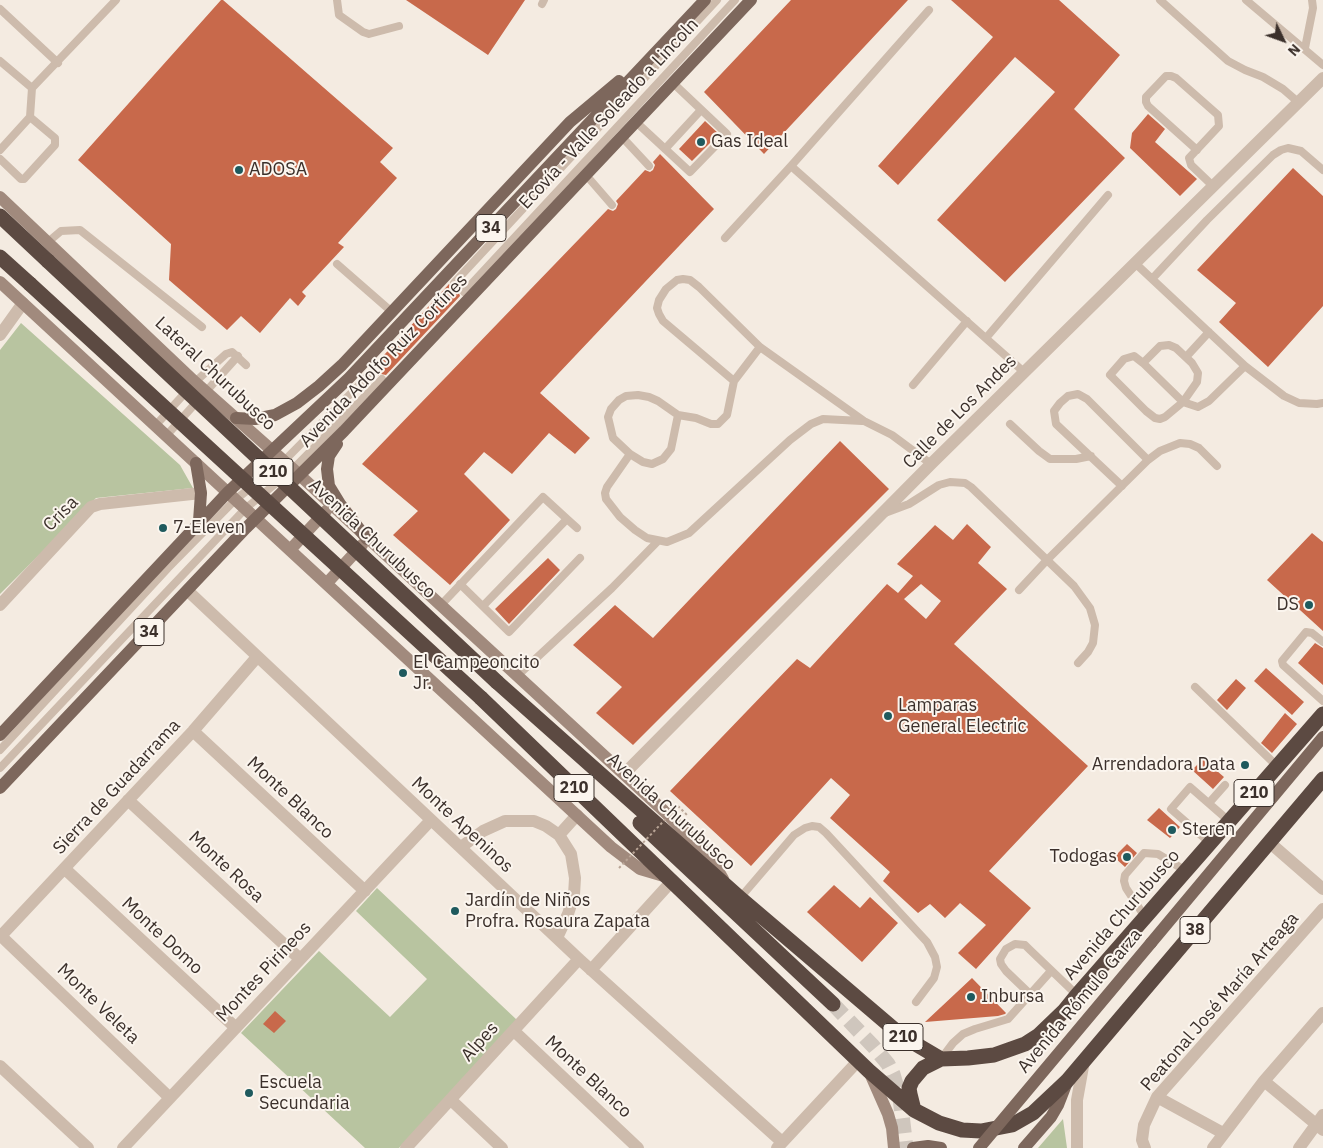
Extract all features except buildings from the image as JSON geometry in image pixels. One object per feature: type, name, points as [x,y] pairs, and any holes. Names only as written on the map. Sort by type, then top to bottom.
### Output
[{"type":"highway","name":"Avenida Churubusco","points":[[0,216],[497,682],[626,798],[902,1036],[941,1059],[994,1055],[1025,1044],[1039,1036],[1058,1018],[1323,714]]},
{"type":"highway","name":"210","points":[[0,257],[481,698],[863,1066],[914,1110],[939,1123],[962,1130],[981,1131],[1012,1125],[1033,1113],[1067,1081]]},
{"type":"highway","name":"38","points":[[1067,1081],[1323,779]]},
{"type":"highway","points":[[626,798],[634,815],[646,829],[833,1004]]},
{"type":"highway","points":[[914,1110],[909,1088],[912,1081],[923,1068],[941,1059]]},
{"type":"main road","name":"Avenida Adolfo Ruiz Cortínes","points":[[0,735],[199,521],[231,496],[272,451],[349,378],[705,0]]},
{"type":"main road","name":"Avenida Adolfo Ruiz Cortínes","points":[[0,788],[256,519],[292,468],[344,431],[751,0]]},
{"type":"main road","points":[[236,418],[275,415],[297,403],[319,386],[342,365],[570,122],[660,48]]},
{"type":"main road","points":[[344,431],[329,456],[327,469],[329,486],[340,504],[367,539]]},
{"type":"main road","points":[[196,463],[202,493],[199,521]]},
{"type":"main road","name":"Avenida Rómulo Garza","points":[[979,1148],[1323,738]]},
{"type":"main road","name":"38","points":[[1024,1148],[1051,1116],[1058,1105],[1067,1081]]},
{"type":"main road","points":[[913,1148],[928,1146],[942,1148]]},
{"type":"street","name":"Calle de Los Andes","points":[[624,774],[1024,372],[1136,264],[1323,78]]},
{"type":"street","name":"Lateral Churubusco","points":[[0,197],[195,382],[292,468],[674,821],[711,858],[734,893]]},
{"type":"street","points":[[0,282],[577,815],[632,864],[669,880],[591,970]]},
{"type":"street","points":[[0,335],[23,303]]},
{"type":"street","name":"Crisa","points":[[0,605],[91,507],[100,504],[202,493]]},
{"type":"street","points":[[290,550],[332,505]]},
{"type":"street","points":[[327,583],[367,539]]},
{"type":"street","name":"Monte Apeninos","points":[[188,591],[579,959],[780,1145]]},
{"type":"street","name":"Sierra de Guadarrama","points":[[0,936],[65,869],[257,657]]},
{"type":"street","name":"Monte Blanco","points":[[192,731],[365,890]]},
{"type":"street","name":"Monte Rosa","points":[[128,800],[300,960]]},
{"type":"street","points":[[559,835],[577,815]]},
{"type":"street","name":"Montes Pirineos","points":[[123,1148],[431,820]]},
{"type":"street","points":[[461,847],[483,831],[505,821],[534,821],[546,826],[559,835],[571,854],[575,878],[574,895],[558,938]]},
{"type":"street","points":[[1270,842],[1323,889]]},
{"type":"street","name":"Monte Domo","points":[[65,869],[236,1028]]},
{"type":"street","name":"Peatonal José María Arteaga","points":[[1145,1148],[1142,1140],[1144,1125],[1157,1097],[1323,909]]},
{"type":"street","name":"Monte Veleta","points":[[0,936],[170,1098]]},
{"type":"street","name":"Alpes","points":[[406,1148],[579,959]]},
{"type":"street","points":[[1213,1148],[1264,1081],[1323,1013]]},
{"type":"street","name":"Monte Blanco","points":[[514,1031],[638,1148]]},
{"type":"street","points":[[1077,1148],[1077,1100],[1084,1060]]},
{"type":"street","points":[[0,1066],[88,1148]]},
{"type":"street","points":[[780,1145],[863,1066],[888,1114],[892,1128],[894,1148]]},
{"type":"street","points":[[1264,1081],[1320,1123],[1299,1148]]},
{"type":"street","points":[[1157,1097],[1224,1133]]},
{"type":"street","points":[[451,1100],[502,1148]]},
{"type":"lane","points":[[0,150],[30,117],[32,88],[58,63],[116,0]]},
{"type":"lane","points":[[336,0],[339,15],[363,32],[369,34],[399,26]]},
{"type":"lane","points":[[454,283],[717,0]]},
{"type":"lane","name":"Ecovía - Valle Soleado a Lincoln","points":[[464,292],[735,0]]},
{"type":"lane","points":[[1160,0],[1228,61],[1263,77],[1283,89],[1298,102]]},
{"type":"lane","points":[[1246,0],[1323,65]]},
{"type":"lane","points":[[1305,48],[1313,8],[1312,0]]},
{"type":"lane","points":[[0,9],[58,63]]},
{"type":"lane","points":[[725,238],[792,166],[929,10]]},
{"type":"lane","points":[[0,61],[32,88]]},
{"type":"lane","points":[[1196,150],[1148,106],[1146,102],[1146,97],[1166,76],[1176,78],[1218,116],[1219,126],[1189,158],[1189,161],[1214,187]]},
{"type":"lane","points":[[636,122],[690,172],[727,134],[673,83]]},
{"type":"lane","points":[[665,149],[701,110]]},
{"type":"lane","points":[[0,159],[21,179],[24,179],[55,145],[55,138],[30,117]]},
{"type":"lane","points":[[622,137],[649,166]]},
{"type":"lane","points":[[1152,279],[1207,220],[1280,150],[1288,148],[1300,151],[1323,170]]},
{"type":"lane","points":[[792,166],[1024,372]]},
{"type":"lane","points":[[586,175],[612,205]]},
{"type":"lane","points":[[986,338],[1108,195]]},
{"type":"lane","points":[[48,242],[61,230],[80,230],[202,327]]},
{"type":"lane","points":[[337,264],[392,312]]},
{"type":"lane","points":[[1136,264],[1245,366],[1290,400],[1308,404],[1323,403]]},
{"type":"lane","points":[[734,381],[663,321],[657,308],[666,290],[677,280],[690,280],[760,347],[864,421],[892,435],[932,464]]},
{"type":"lane","points":[[913,385],[967,321]]},
{"type":"lane","points":[[1186,357],[1209,332]]},
{"type":"lane","points":[[1143,363],[1160,346],[1165,344],[1172,346],[1196,368],[1198,379],[1193,388],[1183,402],[1160,419],[1155,418],[1110,375],[1124,359],[1134,356],[1183,402],[1193,406],[1204,405],[1245,366]]},
{"type":"lane","points":[[678,415],[671,449],[663,460],[652,464],[630,454],[613,438],[608,417],[611,409],[619,400],[626,396],[649,397],[678,415],[714,424],[722,422],[727,415],[734,381],[760,347]]},
{"type":"lane","points":[[156,426],[195,382],[226,354],[232,352],[246,365]]},
{"type":"lane","points":[[166,436],[238,356]]},
{"type":"lane","points":[[0,750],[168,568],[231,496],[292,468],[373,371]]},
{"type":"lane","points":[[0,768],[245,509],[292,468],[382,379]]},
{"type":"lane","points":[[1122,486],[1056,424],[1054,411],[1060,403],[1068,396],[1078,394],[1087,399],[1148,460]]},
{"type":"lane","points":[[630,454],[607,487],[606,499],[620,517],[635,530],[647,538],[667,542],[689,533],[790,440],[811,424],[823,419],[864,421]]},
{"type":"lane","points":[[1010,424],[1039,452],[1050,459],[1069,460],[1091,456]]},
{"type":"lane","points":[[1019,590],[1148,460],[1170,446],[1180,443],[1190,444],[1199,448],[1218,466]]},
{"type":"lane","points":[[883,514],[909,504],[939,485],[950,482],[965,483],[971,487],[1080,593],[1090,608],[1094,616],[1095,634],[1088,652],[1078,663]]},
{"type":"lane","points":[[440,606],[543,497],[577,528]]},
{"type":"lane","points":[[483,606],[567,519]]},
{"type":"lane","points":[[516,676],[612,588],[658,541]]},
{"type":"lane","points":[[460,584],[509,632],[580,558]]},
{"type":"lane","points":[[1323,642],[1312,633],[1306,632],[1282,661],[1283,665],[1323,701]]},
{"type":"lane","points":[[1195,687],[1277,766]]},
{"type":"lane","points":[[1209,804],[1225,785]]},
{"type":"lane","points":[[1210,843],[1171,809],[1190,787],[1229,821]]},
{"type":"lane","points":[[734,893],[794,835],[812,826],[819,828],[826,833],[927,942],[931,949],[935,957],[934,978],[916,1002]]},
{"type":"lane","points":[[1145,917],[1126,888],[1124,881],[1125,875],[1144,853],[1158,854],[1186,871]]},
{"type":"lane","points":[[1032,995],[1001,964],[1000,959],[1006,950],[1015,944],[1025,945],[1077,995]]},
{"type":"lane","points":[[941,1059],[953,1043],[963,1034],[975,1028],[1008,1019],[1052,971]]},
{"type":"path","points":[[619,868],[678,806]]},
{"type":"green space","points":[[21,323],[180,465],[193,488],[96,498],[0,594],[0,350]]},
{"type":"green space","points":[[377,888],[517,1020],[399,1148],[365,1148],[241,1033],[319,951],[390,1017],[427,979],[356,911]]},
{"type":"green space","points":[[1063,1119],[1067,1148],[1038,1148]]},
{"type":"tunnel","points":[[833,1004],[888,1064],[900,1098],[906,1148]]},
{"type":"place","name":"Gas Ideal","points":[[701,142]]},
{"type":"place","name":"ADOSA","points":[[239,170]]},
{"type":"place","name":"7-Eleven","points":[[163,528]]},
{"type":"place","name":"DS","points":[[1309,605]]},
{"type":"place","name":"El Campeoncito Jr.","points":[[403,673]]},
{"type":"place","name":"Lamparas General Electric","points":[[888,716]]},
{"type":"place","name":"Arrendadora Data","points":[[1245,765]]},
{"type":"place","name":"Steren","points":[[1172,830]]},
{"type":"place","name":"Todogas","points":[[1127,857]]},
{"type":"place","name":"Jardín de Niños Profra. Rosaura Zapata","points":[[455,911]]},
{"type":"place","name":"Inbursa","points":[[971,997]]},
{"type":"place","name":"Escuela Secundaria","points":[[249,1093]]}]
